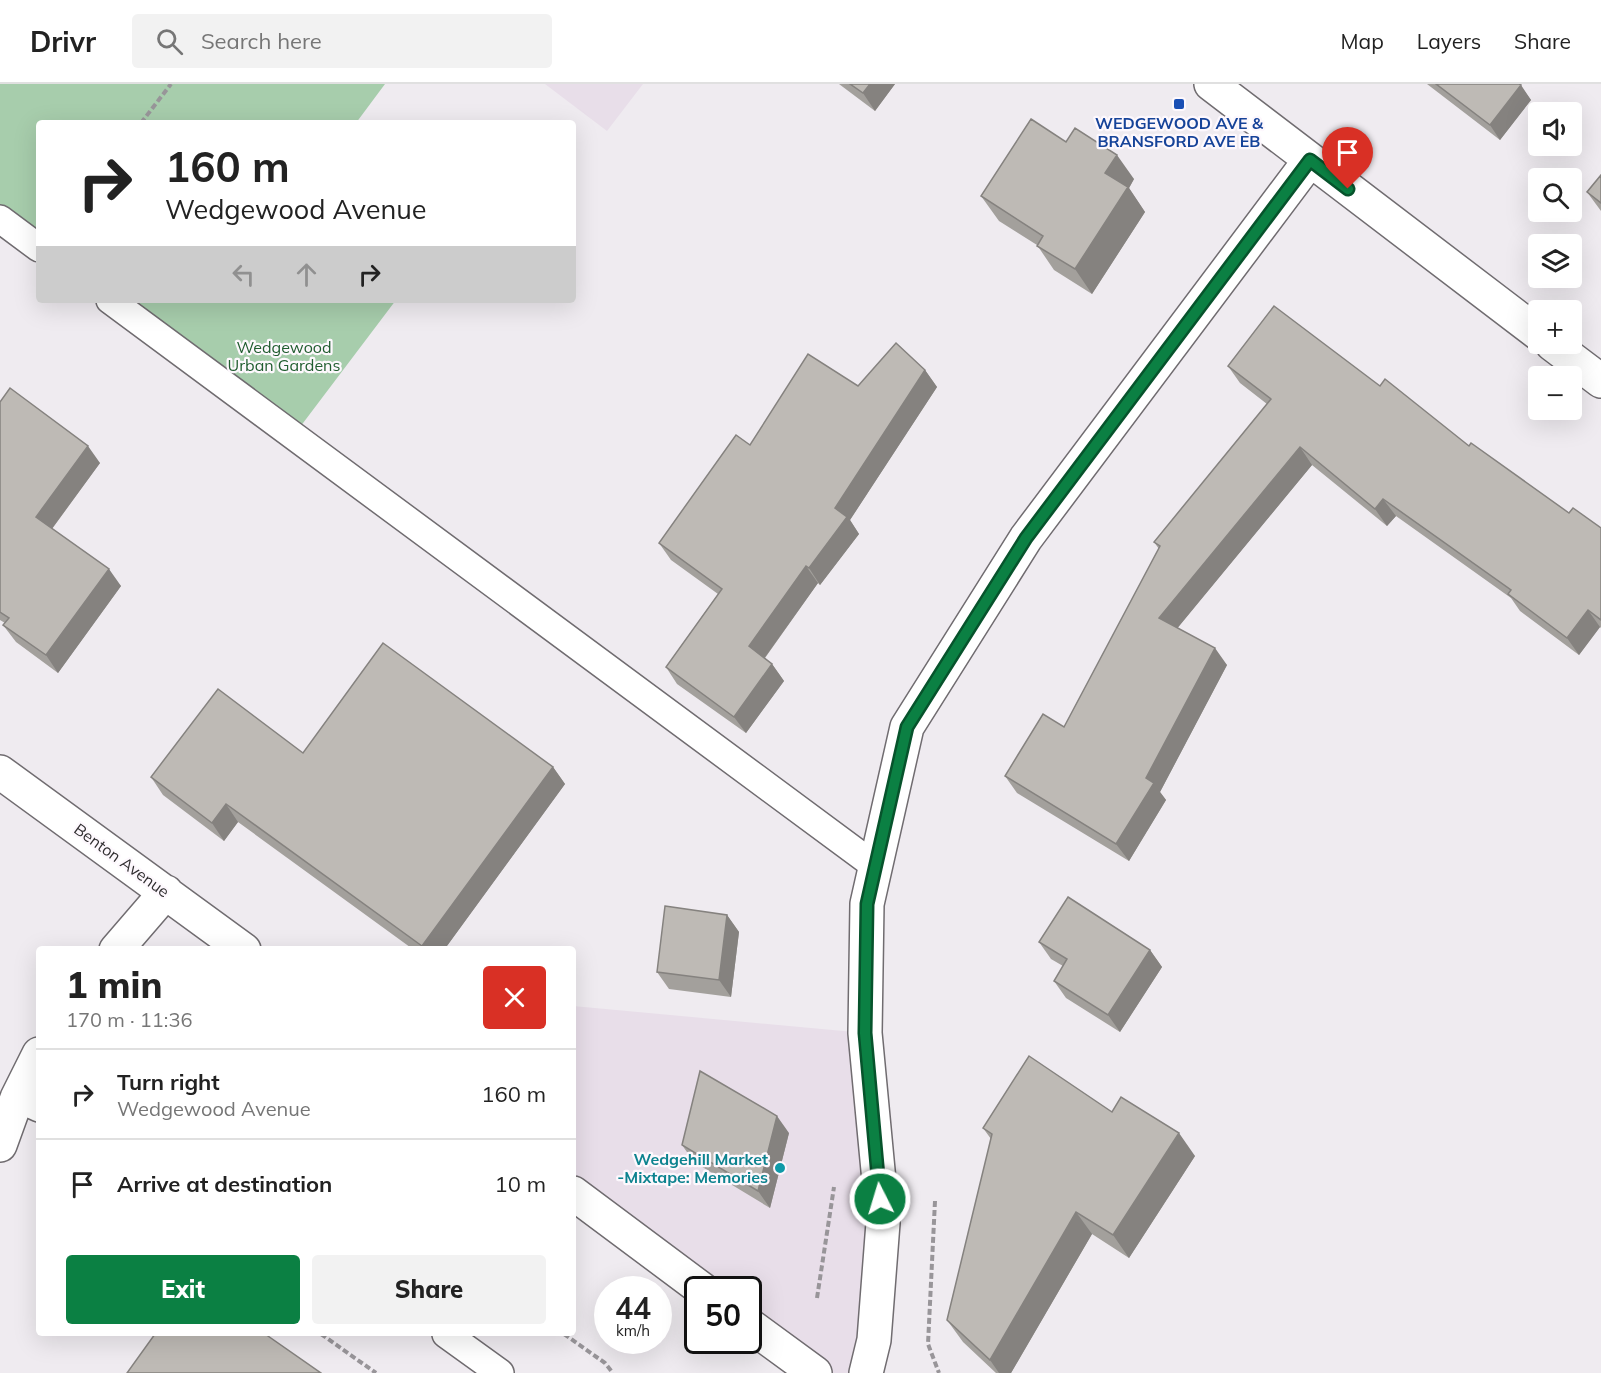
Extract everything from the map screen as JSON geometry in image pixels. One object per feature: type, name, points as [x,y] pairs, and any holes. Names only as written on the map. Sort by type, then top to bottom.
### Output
[{"type":"main road","points":[[1211,84],[1528,326]]},
{"type":"main road","points":[[866,1373],[874,1340],[883,1223],[865,1033],[867,904],[907,727],[1026,538],[1310,160]]},
{"type":"main road","points":[[1565,354],[1601,381]]},
{"type":"main road","name":"Benton Avenue","points":[[0,772],[239,946]]},
{"type":"main road","points":[[119,946],[166,892]]},
{"type":"main road","points":[[0,1144],[28,1103],[36,1067]]},
{"type":"main road","points":[[576,1195],[684,1276]]},
{"type":"main road","points":[[762,1334],[815,1373]]},
{"type":"lane","points":[[0,219],[36,246]]},
{"type":"lane","points":[[114,303],[875,866]]},
{"type":"lane","points":[[449,1336],[498,1372]]},
{"type":"path","points":[[143,120],[171,84]]},
{"type":"path","points":[[935,1201],[928,1344],[939,1373]]},
{"type":"path","points":[[324,1336],[376,1373]]},
{"type":"path","points":[[567,1336],[605,1363],[613,1373]]},
{"type":"shaded area","points":[[545,84],[643,84],[607,131]]},
{"type":"shaded area","points":[[576,1006],[865,1033],[883,1223],[866,1373],[815,1373],[762,1334],[762,1276],[684,1276],[576,1195]]},
{"type":"green space","points":[[0,84],[385,84],[358,120],[36,120],[36,242],[0,214]]},
{"type":"green space","name":"Wedgewood Urban Gardens","points":[[118,303],[394,303],[294,435]]},
{"type":"building","points":[[850,84],[870,84],[863,93]]},
{"type":"building","points":[[1436,84],[1519,84],[1521,85],[1490,125]]},
{"type":"building","points":[[1031,119],[1066,142],[1075,128],[1117,155],[1105,173],[1128,187],[1075,269],[1037,246],[1043,236],[981,196]]},
{"type":"building","points":[[1601,175],[1601,203],[1587,192]]},
{"type":"building","points":[[1274,306],[1380,386],[1385,379],[1469,446],[1471,443],[1569,513],[1573,508],[1601,528],[1601,620],[1588,610],[1567,638],[1508,594],[1511,590],[1383,499],[1375,509],[1300,447],[1159,618],[1215,648],[1146,778],[1154,783],[1116,844],[1005,776],[1043,714],[1064,727],[1160,546],[1154,542],[1271,399],[1228,366]]},
{"type":"building","points":[[896,343],[925,370],[835,508],[847,517],[809,568],[806,566],[749,646],[772,664],[734,717],[666,667],[722,589],[659,543],[736,435],[750,445],[808,354],[858,386]]},
{"type":"building","points":[[10,388],[88,446],[36,517],[109,569],[46,655],[3,625],[9,618],[0,612],[0,402]]},
{"type":"building","points":[[383,643],[553,767],[422,946],[226,804],[212,823],[151,777],[218,689],[303,753]]},
{"type":"building","points":[[1068,897],[1150,950],[1108,1015],[1054,981],[1067,959],[1039,942]]},
{"type":"building","points":[[665,906],[727,915],[719,980],[657,972]]},
{"type":"building","points":[[1029,1056],[1112,1112],[1121,1097],[1179,1133],[1113,1235],[1076,1212],[990,1360],[947,1320],[992,1134],[983,1128]]},
{"type":"building","points":[[700,1071],[777,1116],[758,1191],[682,1145]]},
{"type":"building","points":[[154,1336],[268,1336],[321,1373],[127,1373]]},
{"type":"place","name":"WEDGEWOOD AVE & BRANSFORD AVE EB","points":[[1179,104]]},
{"type":"place","name":"Wedgehill Market -Mixtape: Memories","points":[[780,1168]]},
{"type":"route","points":[[880,1199],[865,1033],[867,904],[907,727],[1026,538],[1310,160],[1348,189]]}]
